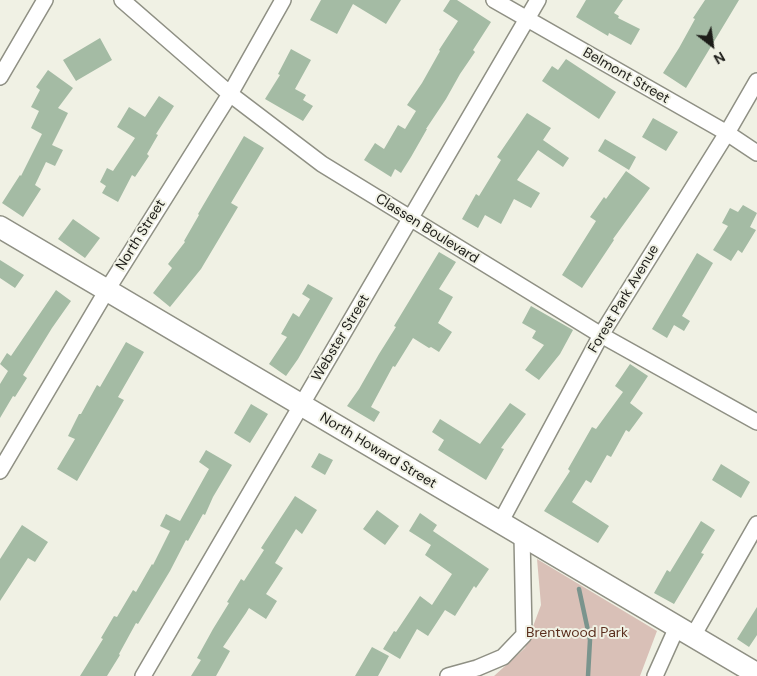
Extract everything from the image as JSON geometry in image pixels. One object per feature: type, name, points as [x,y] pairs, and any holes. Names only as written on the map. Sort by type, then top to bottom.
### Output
[{"type":"street","points":[[0,78],[45,0]]},
{"type":"street","name":"Classen Boulevard","points":[[122,0],[230,94],[322,164],[601,335],[757,422]]},
{"type":"street","name":"North Street","points":[[0,471],[107,290],[230,94],[283,0]]},
{"type":"street","name":"Belmont Street","points":[[494,0],[727,133],[757,153]]},
{"type":"street","name":"Webster Street","points":[[143,676],[538,0]]},
{"type":"street","name":"Forest Park Avenue","points":[[500,523],[601,335],[727,133],[757,80]]},
{"type":"street","name":"North Howard Street","points":[[0,227],[757,674]]},
{"type":"street","points":[[655,676],[757,524]]},
{"type":"street","points":[[448,676],[477,668],[503,657],[524,634],[522,535]]},
{"type":"green space","name":"Brentwood Park","points":[[537,559],[657,631],[640,676],[494,676],[525,648],[541,605]]},
{"type":"building","points":[[321,0],[401,0],[386,24],[353,4],[337,34],[310,20]]},
{"type":"building","points":[[450,0],[457,0],[491,22],[473,50],[475,52],[426,129],[401,173],[395,169],[391,177],[364,160],[375,143],[384,149],[398,125],[405,129],[416,111],[407,105],[458,21],[443,11]]},
{"type":"building","points":[[586,0],[623,0],[614,13],[619,16],[618,18],[640,29],[631,45],[609,33],[608,36],[576,17]]},
{"type":"building","points":[[705,0],[739,0],[686,88],[663,73]]},
{"type":"building","points":[[100,38],[112,60],[76,81],[63,60]]},
{"type":"building","points":[[291,49],[311,60],[295,89],[306,95],[303,100],[313,106],[303,121],[265,99],[280,75],[278,74]]},
{"type":"building","points":[[566,59],[616,92],[599,119],[542,81],[552,66],[558,70]]},
{"type":"building","points":[[48,70],[73,88],[58,108],[68,113],[52,145],[63,150],[55,166],[46,162],[35,185],[41,189],[23,217],[2,203],[21,176],[42,134],[31,128],[39,111],[31,107],[40,90],[36,87]]},
{"type":"building","points":[[159,96],[174,106],[156,134],[158,135],[147,154],[149,156],[135,177],[132,175],[118,202],[102,193],[106,186],[100,182],[107,168],[113,171],[135,138],[117,127],[129,107],[145,117]]},
{"type":"building","points":[[527,113],[551,128],[543,140],[569,158],[563,167],[538,150],[517,180],[540,193],[531,208],[514,199],[501,224],[485,215],[478,228],[462,219],[476,194],[479,196],[501,160],[497,157]]},
{"type":"building","points":[[653,118],[678,132],[666,151],[642,137]]},
{"type":"building","points":[[244,136],[264,148],[231,203],[238,207],[201,269],[170,307],[153,293],[172,268],[168,264],[185,242],[198,214]]},
{"type":"building","points":[[605,139],[636,157],[629,170],[598,151]]},
{"type":"building","points":[[626,171],[650,188],[613,239],[582,288],[562,275],[596,221],[590,217],[604,197],[606,199]]},
{"type":"building","points":[[743,205],[757,213],[750,227],[756,230],[742,253],[738,250],[731,261],[713,250],[728,226],[722,223],[730,208],[738,212]]},
{"type":"building","points":[[73,219],[100,238],[85,258],[58,239]]},
{"type":"building","points":[[439,252],[456,262],[439,289],[453,297],[438,323],[452,332],[439,352],[413,338],[395,367],[393,366],[371,407],[380,412],[374,422],[347,406],[359,389],[396,327],[394,326]]},
{"type":"building","points":[[697,253],[713,263],[682,316],[690,321],[684,331],[674,325],[667,338],[652,329]]},
{"type":"building","points":[[0,260],[24,275],[15,288],[0,278]]},
{"type":"building","points":[[308,284],[333,298],[298,359],[286,376],[269,364],[287,337],[281,334],[293,313],[299,317],[310,299],[302,294]]},
{"type":"building","points":[[56,290],[71,301],[23,375],[27,378],[15,397],[13,396],[0,418],[0,384],[8,371],[0,364],[7,353],[11,356]]},
{"type":"building","points":[[531,306],[573,330],[560,354],[539,380],[525,370],[544,345],[532,338],[536,331],[522,323]]},
{"type":"building","points":[[126,342],[144,352],[118,397],[124,400],[77,481],[57,469],[75,439],[68,436],[79,414],[81,414],[97,385],[100,387]]},
{"type":"building","points":[[630,364],[648,376],[630,403],[643,413],[629,432],[626,430],[611,457],[607,455],[591,483],[586,480],[572,502],[609,526],[598,543],[544,511],[570,471],[568,469],[592,427],[596,429],[623,392],[615,386]]},
{"type":"building","points":[[510,403],[526,414],[501,448],[504,449],[486,480],[438,450],[444,440],[432,432],[440,419],[480,444]]},
{"type":"building","points":[[251,404],[268,414],[250,443],[234,433]]},
{"type":"building","points":[[206,450],[232,465],[213,497],[205,515],[203,514],[188,541],[186,540],[170,571],[138,624],[136,623],[107,676],[80,676],[103,639],[101,638],[114,616],[117,617],[133,590],[136,592],[153,565],[170,531],[160,526],[166,514],[180,521],[209,469],[199,462]]},
{"type":"building","points":[[319,453],[333,460],[325,475],[311,467]]},
{"type":"building","points":[[721,464],[750,482],[741,498],[712,480]]},
{"type":"building","points":[[295,496],[317,510],[302,534],[296,529],[275,563],[283,568],[266,594],[277,601],[266,619],[249,608],[223,647],[230,651],[216,676],[191,676],[201,660],[197,658],[229,603],[227,602],[241,579],[244,581],[264,550],[261,548]]},
{"type":"building","points":[[377,510],[399,526],[385,545],[363,529]]},
{"type":"building","points":[[420,513],[437,525],[433,531],[489,569],[476,588],[474,586],[455,616],[445,610],[428,636],[417,629],[400,659],[383,649],[394,631],[396,632],[420,596],[432,605],[452,574],[425,555],[431,545],[409,531]]},
{"type":"building","points":[[701,521],[715,530],[701,553],[704,554],[674,604],[654,593],[667,570],[670,572]]},
{"type":"building","points":[[22,525],[48,542],[35,562],[28,558],[0,601],[0,559]]},
{"type":"building","points":[[757,607],[757,635],[749,647],[737,639]]},
{"type":"building","points":[[372,647],[389,656],[378,676],[355,676]]},
{"type":"waterway","points":[[579,589],[590,640],[588,676]]}]
